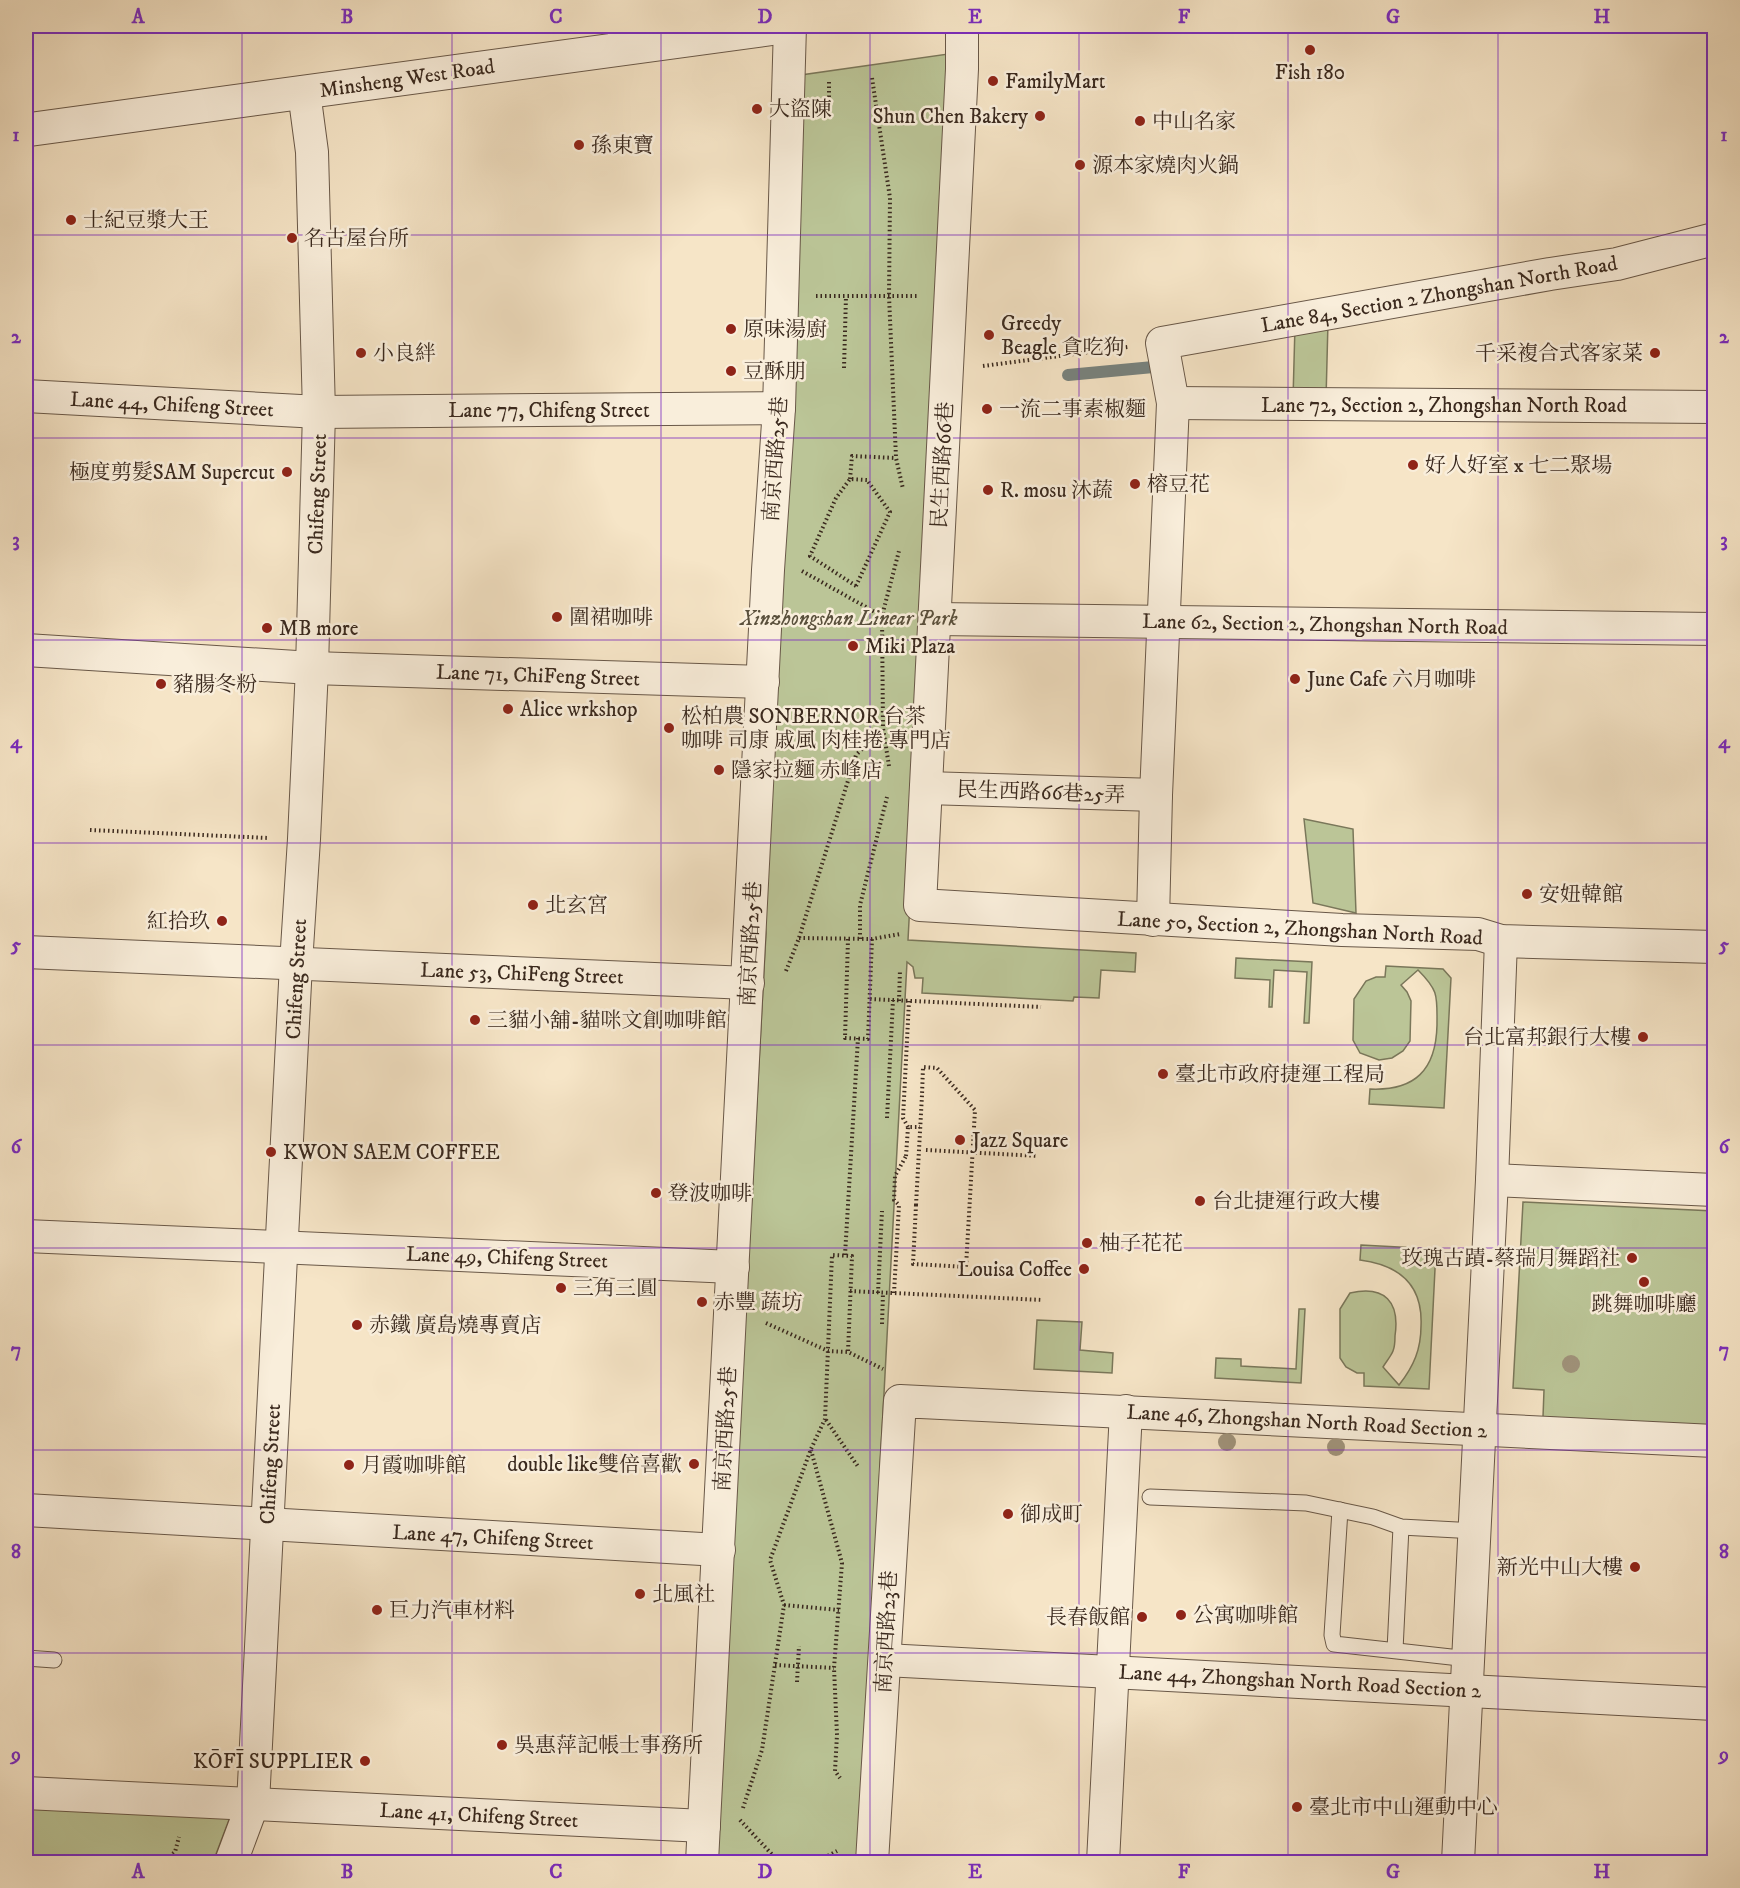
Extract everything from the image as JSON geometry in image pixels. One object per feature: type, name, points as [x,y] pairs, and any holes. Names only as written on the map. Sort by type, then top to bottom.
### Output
[{"type":"street","name":"Minsheng West Road","points":[[26,130],[304,92],[624,37],[790,26]]},
{"type":"street","name":"南京西路25巷","points":[[702,1863],[768,570],[779,408],[790,26]]},
{"type":"street","name":"民生西路66巷","points":[[920,905],[962,69],[962,26]]},
{"type":"street","name":"Chifeng Street","points":[[231,1863],[253,1803],[312,668],[320,412],[312,152],[304,92]]},
{"type":"street","name":"Lane 84, Section 2 Zhongshan North Road","points":[[1162,343],[1617,264],[1714,239]]},
{"type":"street","points":[[1153,920],[1156,795],[1173,403],[1162,343]]},
{"type":"street","name":"Lane 44, Chifeng Street","points":[[26,396],[320,412]]},
{"type":"street","name":"Lane 72, Section 2, Zhongshan North Road","points":[[1173,403],[1714,407]]},
{"type":"street","name":"Lane 77, Chifeng Street","points":[[320,412],[779,408]]},
{"type":"street","name":"Lane 62, Section 2, Zhongshan North Road","points":[[934,619],[1714,629]]},
{"type":"street","name":"Lane 71, ChiFeng Street","points":[[26,650],[312,668],[764,682]]},
{"type":"street","name":"民生西路66巷25弄","points":[[926,788],[1156,795]]},
{"type":"street","name":"Lane 50, Section 2, Zhongshan North Road","points":[[920,905],[1342,930],[1478,934],[1501,941],[1714,947]]},
{"type":"street","points":[[1458,1863],[1476,1531],[1501,941]]},
{"type":"street","name":"Lane 53, ChiFeng Street","points":[[26,952],[748,983]]},
{"type":"street","points":[[1492,1180],[1714,1190]]},
{"type":"street","name":"Lane 49, Chifeng Street","points":[[26,1236],[734,1267]]},
{"type":"street","name":"Lane 46, Zhongshan North Road Section 2","points":[[900,1401],[1714,1441]]},
{"type":"street","name":"南京西路23巷","points":[[872,1863],[900,1401]]},
{"type":"street","points":[[1103,1863],[1126,1411]]},
{"type":"street","name":"Lane 47, Chifeng Street","points":[[26,1510],[719,1550]]},
{"type":"street","name":"Lane 44, Zhongshan North Road Section 2","points":[[885,1660],[1714,1704]]},
{"type":"street","name":"Lane 41, Chifeng Street","points":[[26,1793],[704,1826]]},
{"type":"lane","points":[[1150,1497],[1306,1503],[1373,1517],[1401,1527],[1476,1531]]},
{"type":"lane","points":[[1340,1510],[1332,1635],[1334,1644],[1469,1659]]},
{"type":"lane","points":[[1395,1650],[1401,1527]]},
{"type":"lane","points":[[26,1659],[54,1660]]},
{"type":"path","points":[[872,78],[890,198],[889,296],[896,458],[903,491]]},
{"type":"path","points":[[829,81],[829,106]]},
{"type":"path","points":[[782,296],[950,295]]},
{"type":"path","points":[[844,368],[846,296]]},
{"type":"path","points":[[947,371],[1162,343]]},
{"type":"path","points":[[850,479],[867,480],[890,512],[856,586],[810,556],[836,498],[850,479],[852,456],[896,458]]},
{"type":"path","points":[[860,939],[860,905],[891,781],[883,728],[882,616],[900,548]]},
{"type":"path","points":[[768,570],[805,571],[882,616]]},
{"type":"path","points":[[782,980],[799,938],[856,755],[883,728]]},
{"type":"path","points":[[891,781],[926,788]]},
{"type":"path","points":[[90,830],[304,839]]},
{"type":"path","points":[[799,938],[872,939],[906,933]]},
{"type":"path","points":[[848,939],[845,1038],[868,1039],[872,939]]},
{"type":"path","points":[[899,1001],[900,970]]},
{"type":"path","points":[[870,999],[1041,1007]]},
{"type":"path","points":[[887,1118],[893,1000]]},
{"type":"path","points":[[894,1293],[899,1205],[894,1200],[895,1176],[906,1156],[908,1127],[903,1118],[909,1001]]},
{"type":"path","points":[[845,1255],[858,1038]]},
{"type":"path","points":[[923,1067],[937,1068],[975,1110],[966,1267],[913,1264],[920,1127],[923,1067]]},
{"type":"path","points":[[908,1127],[920,1127]]},
{"type":"path","points":[[926,1150],[1038,1156]]},
{"type":"path","points":[[882,1210],[880,1293],[882,1324]]},
{"type":"path","points":[[779,1863],[739,1819],[762,1750],[784,1605],[771,1560],[811,1449],[825,1419],[832,1255],[852,1256],[848,1352]]},
{"type":"path","points":[[850,1291],[1043,1300]]},
{"type":"path","points":[[767,1312],[766,1324],[828,1351],[848,1352],[885,1370]]},
{"type":"path","points":[[811,1449],[842,1563],[834,1668],[837,1735],[835,1771]]},
{"type":"path","points":[[784,1605],[839,1610]]},
{"type":"path","points":[[797,1682],[799,1646]]},
{"type":"path","points":[[775,1665],[834,1668]]},
{"type":"green space","name":"Xinzhongshan Linear Park","points":[[955,53],[908,940],[1136,953],[1135,972],[1101,970],[1099,998],[1074,997],[1073,1001],[922,993],[923,978],[915,978],[913,967],[907,962],[859,1862],[716,1862],[766,933],[760,865],[801,75]]},
{"type":"green space","points":[[1328,322],[1326,399],[1293,399],[1295,326]]},
{"type":"green space","points":[[1304,819],[1353,829],[1356,913],[1313,903]]},
{"type":"green space","points":[[1236,958],[1312,962],[1309,1023],[1304,1023],[1307,972],[1274,970],[1272,1007],[1269,1007],[1270,980],[1235,978]]},
{"type":"green space","points":[[1386,966],[1443,969],[1451,978],[1444,1108],[1369,1104],[1370,1089],[1399,1086],[1420,1075],[1427,1066],[1436,1041],[1437,1000],[1430,983],[1418,970],[1401,985],[1411,1001],[1410,1041],[1403,1051],[1392,1058],[1379,1060],[1360,1053],[1353,1040],[1354,999],[1366,981],[1376,977],[1385,977]]},
{"type":"green space","points":[[1523,1202],[1714,1211],[1714,1426],[1543,1417],[1544,1390],[1513,1388]]},
{"type":"green space","points":[[1361,1245],[1436,1249],[1429,1389],[1364,1386],[1364,1373],[1357,1373],[1346,1367],[1340,1358],[1340,1309],[1350,1293],[1362,1291],[1381,1294],[1392,1305],[1396,1324],[1395,1345],[1383,1367],[1399,1385],[1413,1364],[1420,1342],[1421,1311],[1413,1288],[1397,1272],[1360,1260]]},
{"type":"green space","points":[[1299,1309],[1305,1309],[1301,1383],[1215,1378],[1216,1358],[1241,1359],[1241,1366],[1296,1369]]},
{"type":"green space","points":[[1037,1320],[1082,1322],[1080,1350],[1113,1353],[1112,1373],[1034,1369]]},
{"type":"green space","points":[[26,1801],[232,1812],[213,1862],[26,1862]]},
{"type":"waterway","points":[[1068,375],[1164,366]]},
{"type":"place","name":"Fish 180","points":[[1310,50]]},
{"type":"place","name":"FamilyMart","points":[[993,81]]},
{"type":"place","name":"大盜陳","points":[[757,109]]},
{"type":"place","name":"Shun Chen Bakery","points":[[1040,116]]},
{"type":"place","name":"中山名家","points":[[1140,121]]},
{"type":"place","name":"孫東寶","points":[[579,145]]},
{"type":"place","name":"源本家燒肉火鍋","points":[[1080,165]]},
{"type":"place","name":"士紀豆漿大王","points":[[71,220]]},
{"type":"place","name":"名古屋台所","points":[[292,238]]},
{"type":"place","name":"原味湯廚","points":[[731,329]]},
{"type":"place","name":"Greedy Beagle 貪吃狗","points":[[989,335]]},
{"type":"place","name":"小良絆","points":[[361,353]]},
{"type":"place","name":"千采複合式客家菜","points":[[1655,353]]},
{"type":"place","name":"豆酥朋","points":[[731,371]]},
{"type":"place","name":"一流二事素椒麵","points":[[987,409]]},
{"type":"place","name":"好人好室 x 七二聚場","points":[[1413,465]]},
{"type":"place","name":"極度剪髮SAM Supercut","points":[[287,472]]},
{"type":"place","name":"榕豆花","points":[[1135,484]]},
{"type":"place","name":"R. mosu 沐蔬","points":[[988,490]]},
{"type":"place","name":"圍裙咖啡","points":[[557,617]]},
{"type":"place","name":"MB more","points":[[267,628]]},
{"type":"place","name":"Miki Plaza","points":[[853,646]]},
{"type":"place","name":"June Cafe 六月咖啡","points":[[1295,679]]},
{"type":"place","name":"豬腸冬粉","points":[[161,684]]},
{"type":"place","name":"Alice wrkshop","points":[[508,709]]},
{"type":"place","name":"松柏農 SONBERNOR 台茶 咖啡 司康 戚風 肉桂捲 專門店","points":[[669,728]]},
{"type":"place","name":"隱家拉麵 赤峰店","points":[[719,770]]},
{"type":"place","name":"安妞韓館","points":[[1527,894]]},
{"type":"place","name":"北玄宮","points":[[533,905]]},
{"type":"place","name":"紅拾玖","points":[[222,921]]},
{"type":"place","name":"三貓小舖-貓咪文創咖啡館","points":[[475,1020]]},
{"type":"place","name":"台北富邦銀行大樓","points":[[1643,1037]]},
{"type":"place","name":"臺北市政府捷運工程局","points":[[1163,1074]]},
{"type":"place","name":"Jazz Square","points":[[960,1140]]},
{"type":"place","name":"KWON SAEM COFFEE","points":[[271,1152]]},
{"type":"place","name":"登波咖啡","points":[[656,1193]]},
{"type":"place","name":"台北捷運行政大樓","points":[[1200,1201]]},
{"type":"place","name":"柚子花花","points":[[1087,1243]]},
{"type":"place","name":"玫瑰古蹟-蔡瑞月舞蹈社","points":[[1632,1258]]},
{"type":"place","name":"Louisa Coffee","points":[[1084,1269]]},
{"type":"place","name":"跳舞咖啡廳","points":[[1644,1282]]},
{"type":"place","name":"三角三圓","points":[[561,1288]]},
{"type":"place","name":"赤豐 蔬坊","points":[[702,1302]]},
{"type":"place","name":"赤鐵 廣島燒專賣店","points":[[357,1325]]},
{"type":"place","name":"double like雙倍喜歡","points":[[694,1464]]},
{"type":"place","name":"月霞咖啡館","points":[[349,1465]]},
{"type":"place","name":"御成町","points":[[1008,1514]]},
{"type":"place","name":"新光中山大樓","points":[[1635,1567]]},
{"type":"place","name":"北風社","points":[[640,1594]]},
{"type":"place","name":"巨力汽車材料","points":[[377,1610]]},
{"type":"place","name":"公寓咖啡館","points":[[1181,1615]]},
{"type":"place","name":"長春飯館","points":[[1142,1617]]},
{"type":"place","name":"吳惠萍記帳士事務所","points":[[502,1745]]},
{"type":"place","name":"KŌFĪ SUPPLIER","points":[[365,1761]]},
{"type":"place","name":"臺北市中山運動中心","points":[[1297,1807]]}]
